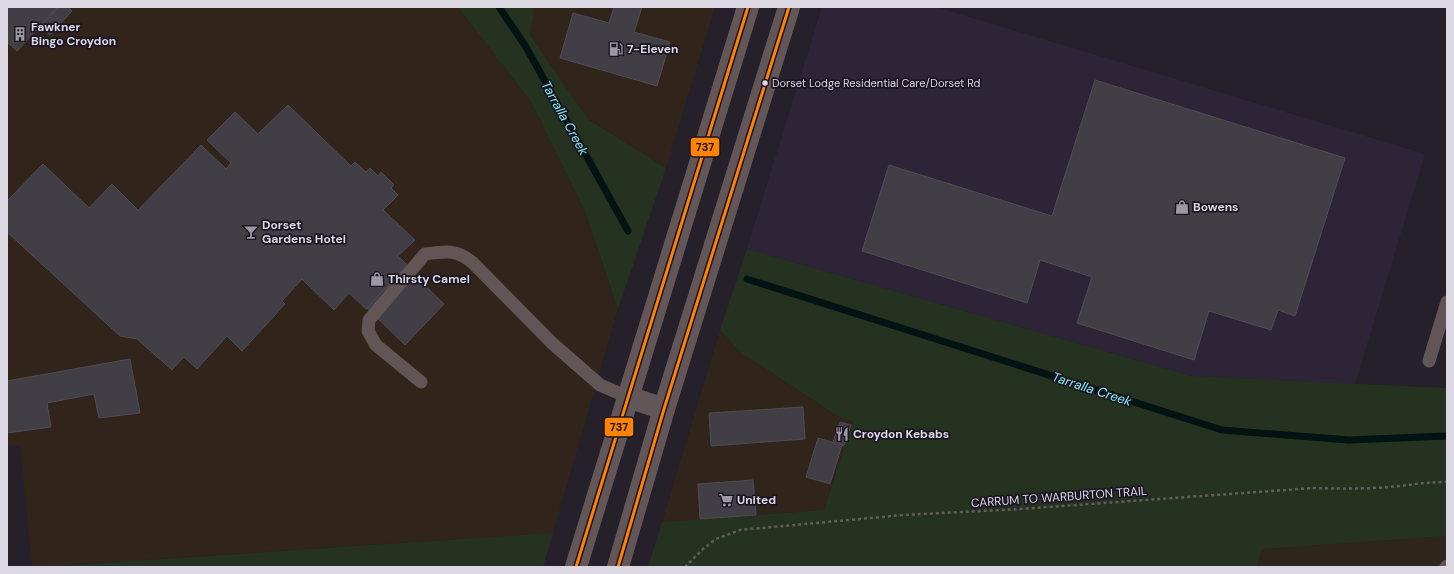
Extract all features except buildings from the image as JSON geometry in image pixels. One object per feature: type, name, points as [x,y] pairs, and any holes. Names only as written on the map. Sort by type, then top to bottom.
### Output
[{"type":"main road","points":[[576,567],[748,7]]},
{"type":"main road","points":[[618,567],[783,8]]},
{"type":"main road","points":[[628,397],[664,409]]},
{"type":"lane","points":[[421,382],[376,345],[368,331],[369,320],[425,254],[453,252],[466,257],[552,343],[600,385],[628,397]]},
{"type":"lane","points":[[1429,361],[1447,302]]},
{"type":"path","name":"CARRUM TO WARBURTON TRAIL","points":[[686,567],[703,549],[716,539],[740,530],[903,515],[1028,509],[1313,488],[1356,489],[1431,482],[1447,482]]},
{"type":"shaded area","points":[[7,7],[458,7],[531,102],[585,211],[618,309],[553,533],[32,567],[20,445],[7,446]]},
{"type":"shaded area","points":[[535,7],[715,7],[666,168],[588,119],[530,35]]},
{"type":"shaded area","points":[[822,7],[936,7],[1425,154],[1355,384],[1192,376],[747,249]]},
{"type":"shaded area","points":[[720,330],[740,352],[839,417],[853,422],[824,510],[662,522]]},
{"type":"shaded area","points":[[1447,536],[1447,567],[1257,567],[1262,549]]},
{"type":"green space","points":[[458,7],[535,7],[530,35],[588,119],[666,168],[618,309],[585,211],[531,102]]},
{"type":"green space","points":[[747,249],[1192,376],[1447,388],[1447,536],[1262,549],[1257,567],[648,567],[662,522],[824,510],[853,422],[839,417],[740,352],[720,330]]},
{"type":"green space","points":[[553,533],[543,567],[40,567]]},
{"type":"waterway","name":"Tarralla Creek","points":[[499,7],[526,47],[628,231]]},
{"type":"waterway","name":"Tarralla Creek","points":[[747,279],[1222,430],[1349,440],[1447,436]]},
{"type":"transit line","name":"737","points":[[576,567],[748,7]]},
{"type":"transit line","name":"737","points":[[618,567],[664,409],[789,7]]},
{"type":"place","name":"Fawkner Bingo Croydon","points":[[20,34]]},
{"type":"place","name":"7-Eleven","points":[[616,49]]},
{"type":"place","name":"Dorset Lodge Residential Care/Dorset Rd","points":[[765,83]]},
{"type":"place","name":"Bowens","points":[[1182,207]]},
{"type":"place","name":"Dorset Gardens Hotel","points":[[251,232]]},
{"type":"place","name":"Thirsty Camel","points":[[377,279]]},
{"type":"place","name":"Croydon Kebabs","points":[[842,434]]},
{"type":"place","name":"United","points":[[726,500]]}]
